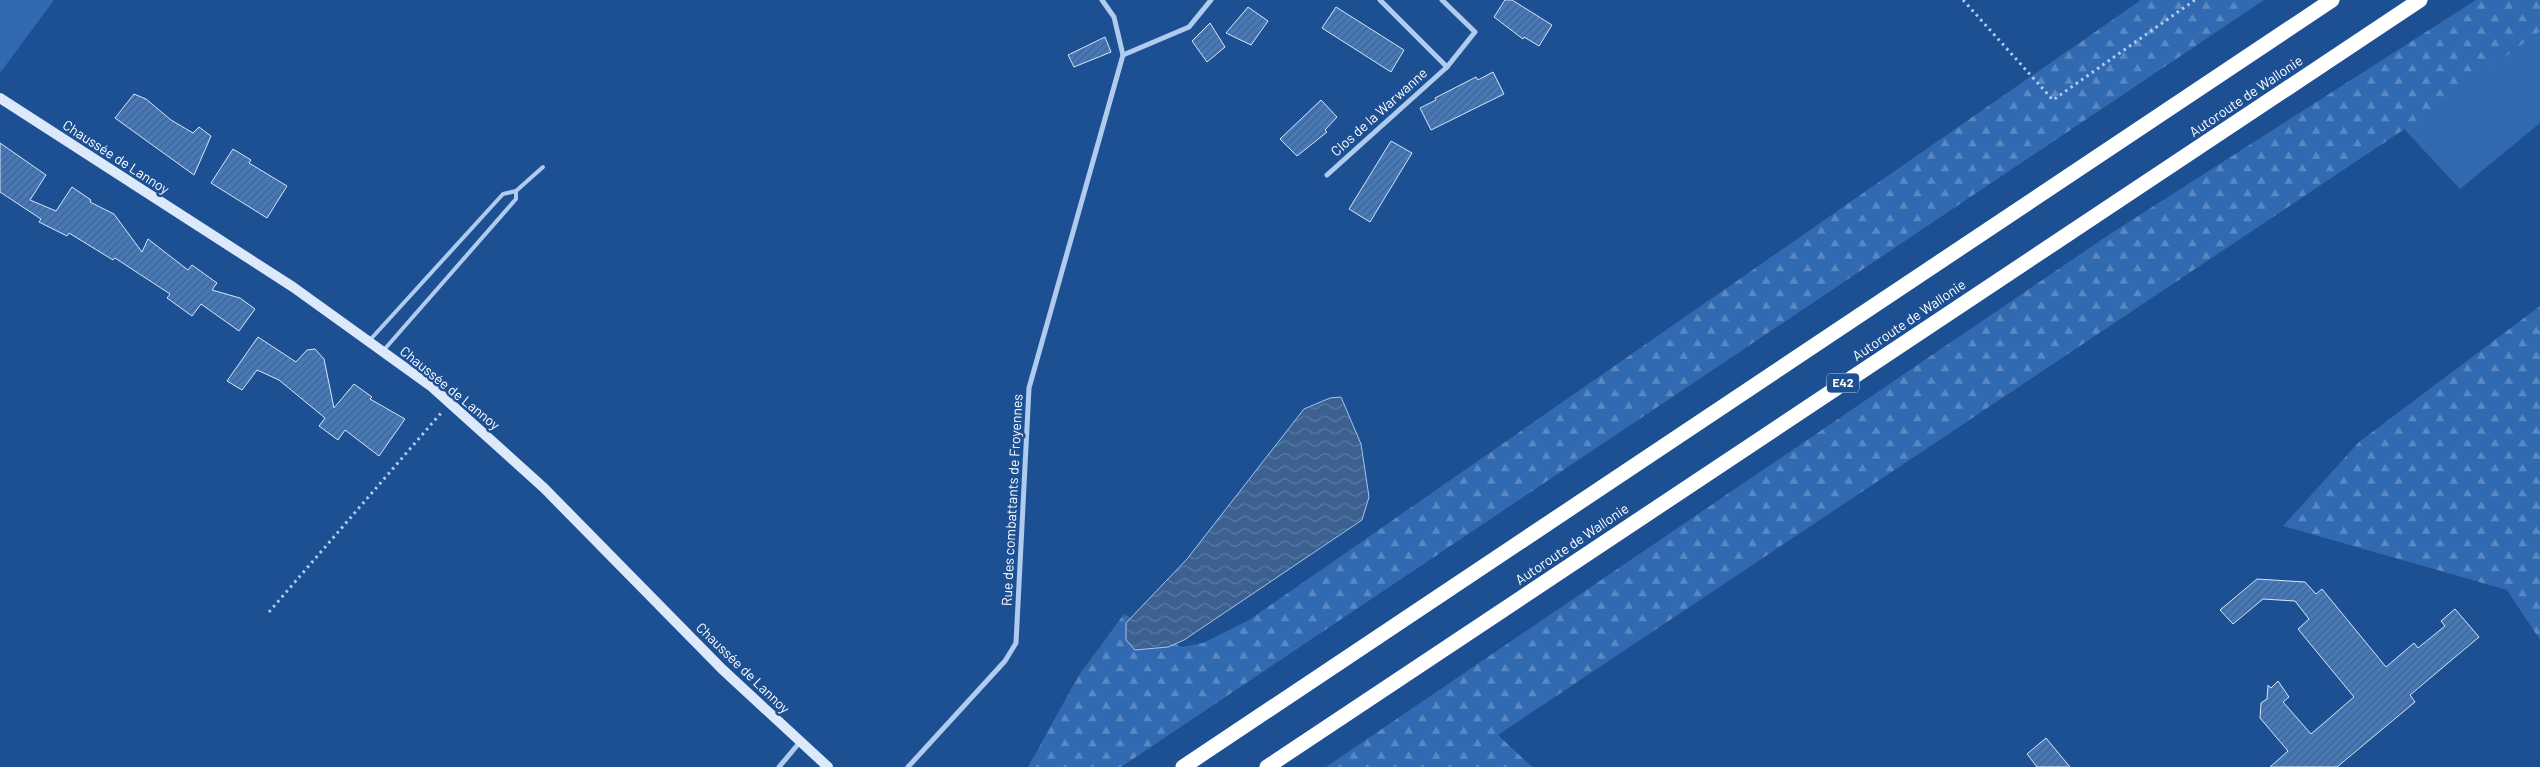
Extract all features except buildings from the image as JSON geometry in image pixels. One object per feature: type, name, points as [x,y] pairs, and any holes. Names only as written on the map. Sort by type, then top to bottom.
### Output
[{"type":"highway","points":[[1183,767],[2332,0]]},
{"type":"highway","name":"Autoroute de Wallonie","points":[[1267,767],[2420,0]]},
{"type":"main road","name":"Chaussée de Lannoy","points":[[0,98],[243,254],[370,341],[450,404],[544,488],[722,669],[828,767]]},
{"type":"street","name":"Rue des combattants de Froyennes","points":[[908,767],[1005,661],[1016,644],[1029,388],[1123,55],[1114,17],[1102,0]]},
{"type":"street","points":[[1123,55],[1189,27],[1211,0]]},
{"type":"street","name":"Clos de la Warwanne","points":[[1380,0],[1447,67]]},
{"type":"street","name":"Clos de la Warwanne","points":[[1327,175],[1447,67],[1475,32],[1442,0]]},
{"type":"street","points":[[779,767],[800,742]]},
{"type":"lane","points":[[370,341],[503,194],[516,191],[543,167]]},
{"type":"lane","points":[[383,351],[516,199],[516,191]]},
{"type":"path","points":[[1963,0],[2053,100],[2195,0]]},
{"type":"path","points":[[269,612],[450,404]]},
{"type":"green space","points":[[0,0],[54,0],[0,73]]},
{"type":"green space","points":[[2141,0],[2264,0],[1121,767],[1028,767],[1079,675],[1124,614],[1181,647],[1203,643],[1249,620]]},
{"type":"green space","points":[[2476,0],[2540,0],[2540,31],[2442,104],[1498,735],[1532,767],[1326,767],[2110,234]]},
{"type":"green space","points":[[2540,31],[2540,123],[2460,189],[2404,129]]},
{"type":"green space","points":[[2540,306],[2540,640],[2507,590],[2283,526],[2359,442]]},
{"type":"water","points":[[1341,397],[1361,444],[1369,497],[1362,520],[1184,640],[1168,647],[1135,650],[1126,640],[1126,623],[1187,559],[1304,409],[1330,398]]}]
